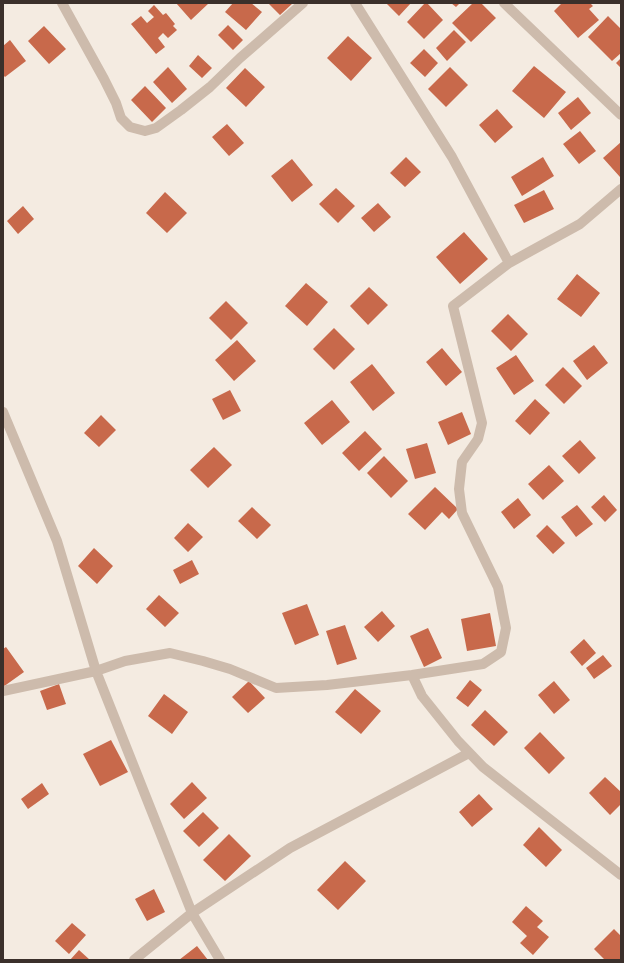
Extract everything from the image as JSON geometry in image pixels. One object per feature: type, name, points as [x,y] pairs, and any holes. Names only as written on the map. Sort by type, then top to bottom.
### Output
[{"type":"street","points":[[62,3],[104,79],[116,103],[121,118],[130,127],[144,131],[156,128],[187,106],[303,3]]},
{"type":"street","points":[[355,3],[452,157],[509,263]]},
{"type":"street","points":[[504,3],[621,115]]},
{"type":"street","points":[[3,691],[96,671],[125,661],[170,653],[230,669],[276,688],[327,685],[412,675],[483,664],[501,652],[506,628],[498,587],[462,513],[459,489],[462,462],[478,439],[482,424],[453,306],[509,263],[580,224],[621,190]]},
{"type":"street","points":[[3,412],[57,541],[96,671],[192,913],[220,960]]},
{"type":"street","points":[[412,675],[422,696],[458,741],[483,767],[621,875]]},
{"type":"street","points":[[134,960],[192,913],[290,848],[469,753]]},
{"type":"building","points":[[176,3],[209,3],[191,20]]},
{"type":"building","points":[[233,3],[251,3],[262,12],[246,30],[225,12]]},
{"type":"building","points":[[293,3],[280,15],[269,4]]},
{"type":"building","points":[[386,3],[411,3],[399,16]]},
{"type":"building","points":[[425,3],[427,3],[443,20],[424,39],[407,22]]},
{"type":"building","points":[[451,3],[460,3],[456,7]]},
{"type":"building","points":[[473,3],[481,3],[496,18],[471,42],[452,23]]},
{"type":"building","points":[[562,3],[590,3],[593,6],[589,9],[599,20],[578,38],[554,11]]},
{"type":"building","points":[[154,5],[163,15],[166,13],[175,24],[173,26],[177,30],[168,38],[163,33],[158,38],[165,47],[156,54],[131,24],[141,16],[147,23],[154,17],[148,11]]},
{"type":"building","points":[[608,16],[621,29],[621,53],[612,61],[588,37]]},
{"type":"building","points":[[228,25],[243,40],[233,50],[218,35]]},
{"type":"building","points":[[44,26],[66,49],[49,64],[28,41]]},
{"type":"building","points":[[454,30],[466,42],[447,61],[436,48]]},
{"type":"building","points":[[348,36],[372,58],[351,81],[327,58]]},
{"type":"building","points":[[10,40],[26,61],[5,77],[3,75],[3,46]]},
{"type":"building","points":[[424,49],[438,63],[425,77],[410,63]]},
{"type":"building","points":[[198,55],[212,68],[202,78],[189,66]]},
{"type":"building","points":[[621,58],[621,68],[616,63]]},
{"type":"building","points":[[534,66],[566,92],[544,118],[512,91]]},
{"type":"building","points":[[168,67],[187,89],[172,103],[153,82]]},
{"type":"building","points":[[450,67],[468,85],[446,107],[428,89]]},
{"type":"building","points":[[245,68],[265,87],[246,107],[226,88]]},
{"type":"building","points":[[145,86],[166,108],[152,122],[131,100]]},
{"type":"building","points":[[578,97],[591,113],[571,130],[558,113]]},
{"type":"building","points":[[497,109],[513,127],[495,143],[479,125]]},
{"type":"building","points":[[227,124],[244,143],[229,156],[212,137]]},
{"type":"building","points":[[580,131],[596,151],[579,164],[563,144]]},
{"type":"building","points":[[621,142],[621,176],[620,177],[603,158]]},
{"type":"building","points":[[406,157],[421,172],[405,187],[390,173]]},
{"type":"building","points":[[543,157],[554,176],[522,196],[511,177]]},
{"type":"building","points":[[292,159],[313,185],[292,202],[271,176]]},
{"type":"building","points":[[336,188],[355,206],[338,223],[319,204]]},
{"type":"building","points":[[544,190],[554,209],[524,223],[514,205]]},
{"type":"building","points":[[165,192],[187,213],[167,233],[146,213]]},
{"type":"building","points":[[378,203],[391,217],[374,232],[361,218]]},
{"type":"building","points":[[23,206],[34,219],[18,234],[7,221]]},
{"type":"building","points":[[464,232],[488,259],[460,284],[436,257]]},
{"type":"building","points":[[577,274],[600,293],[581,317],[557,299]]},
{"type":"building","points":[[306,283],[328,302],[307,326],[285,306]]},
{"type":"building","points":[[369,287],[388,305],[368,325],[350,306]]},
{"type":"building","points":[[226,301],[248,323],[231,340],[209,318]]},
{"type":"building","points":[[508,314],[528,334],[511,351],[491,331]]},
{"type":"building","points":[[334,328],[355,349],[334,370],[313,349]]},
{"type":"building","points":[[237,340],[256,361],[234,381],[215,360]]},
{"type":"building","points":[[594,345],[608,363],[587,380],[573,361]]},
{"type":"building","points":[[442,348],[462,372],[446,386],[426,362]]},
{"type":"building","points":[[516,355],[534,381],[514,395],[496,368]]},
{"type":"building","points":[[372,364],[395,393],[373,411],[350,382]]},
{"type":"building","points":[[563,367],[582,386],[564,404],[545,385]]},
{"type":"building","points":[[230,390],[241,411],[223,420],[212,399]]},
{"type":"building","points":[[535,399],[550,413],[530,435],[515,421]]},
{"type":"building","points":[[332,400],[350,422],[322,445],[304,423]]},
{"type":"building","points":[[462,412],[471,434],[448,445],[438,422]]},
{"type":"building","points":[[101,415],[116,430],[99,447],[84,433]]},
{"type":"building","points":[[365,431],[382,449],[359,471],[342,453]]},
{"type":"building","points":[[580,440],[596,458],[579,474],[562,456]]},
{"type":"building","points":[[427,443],[436,473],[415,479],[406,449]]},
{"type":"building","points":[[214,447],[232,465],[208,488],[190,470]]},
{"type":"building","points":[[384,456],[408,481],[391,498],[367,473]]},
{"type":"building","points":[[549,465],[564,481],[543,500],[528,484]]},
{"type":"building","points":[[435,487],[458,509],[449,519],[442,512],[425,530],[408,514]]},
{"type":"building","points":[[604,495],[617,510],[605,522],[591,507]]},
{"type":"building","points":[[518,498],[531,515],[514,529],[501,512]]},
{"type":"building","points":[[577,505],[593,524],[576,537],[561,517]]},
{"type":"building","points":[[252,507],[271,525],[257,539],[238,521]]},
{"type":"building","points":[[188,523],[203,537],[188,552],[174,538]]},
{"type":"building","points":[[547,525],[565,543],[553,554],[536,536]]},
{"type":"building","points":[[94,548],[113,566],[97,584],[78,566]]},
{"type":"building","points":[[192,560],[199,574],[180,584],[173,570]]},
{"type":"building","points":[[159,595],[179,613],[165,627],[146,609]]},
{"type":"building","points":[[307,604],[319,635],[295,645],[282,613]]},
{"type":"building","points":[[382,611],[395,626],[378,642],[364,627]]},
{"type":"building","points":[[490,613],[496,646],[467,651],[461,619]]},
{"type":"building","points":[[345,625],[357,659],[337,665],[326,631]]},
{"type":"building","points":[[428,628],[442,658],[424,667],[410,636]]},
{"type":"building","points":[[584,639],[596,653],[582,666],[570,652]]},
{"type":"building","points":[[6,647],[24,672],[3,687],[3,649]]},
{"type":"building","points":[[603,655],[612,666],[594,679],[586,668]]},
{"type":"building","points":[[470,680],[482,690],[468,707],[456,698]]},
{"type":"building","points":[[249,681],[265,698],[248,713],[232,697]]},
{"type":"building","points":[[554,681],[570,700],[554,714],[538,695]]},
{"type":"building","points":[[59,684],[66,704],[47,710],[40,691]]},
{"type":"building","points":[[355,689],[381,711],[361,734],[335,712]]},
{"type":"building","points":[[164,694],[188,712],[172,734],[148,716]]},
{"type":"building","points":[[485,710],[508,732],[494,746],[471,725]]},
{"type":"building","points":[[540,732],[565,758],[549,774],[524,748]]},
{"type":"building","points":[[111,740],[128,772],[100,786],[83,754]]},
{"type":"building","points":[[605,777],[621,792],[621,804],[610,815],[589,793]]},
{"type":"building","points":[[192,782],[207,798],[184,819],[170,804]]},
{"type":"building","points":[[42,783],[49,794],[28,809],[21,799]]},
{"type":"building","points":[[479,794],[493,809],[472,827],[459,812]]},
{"type":"building","points":[[203,812],[219,828],[199,847],[183,831]]},
{"type":"building","points":[[539,827],[562,850],[546,867],[523,845]]},
{"type":"building","points":[[229,834],[251,856],[225,881],[203,860]]},
{"type":"building","points":[[345,861],[366,881],[338,910],[317,890]]},
{"type":"building","points":[[154,889],[165,912],[147,921],[135,899]]},
{"type":"building","points":[[526,906],[543,921],[537,927],[549,937],[533,955],[520,943],[527,936],[512,922]]},
{"type":"building","points":[[72,923],[86,935],[69,954],[55,941]]},
{"type":"building","points":[[614,929],[621,936],[621,960],[605,960],[594,949]]},
{"type":"building","points":[[197,946],[208,960],[179,960]]},
{"type":"building","points":[[79,950],[90,960],[70,960]]}]
